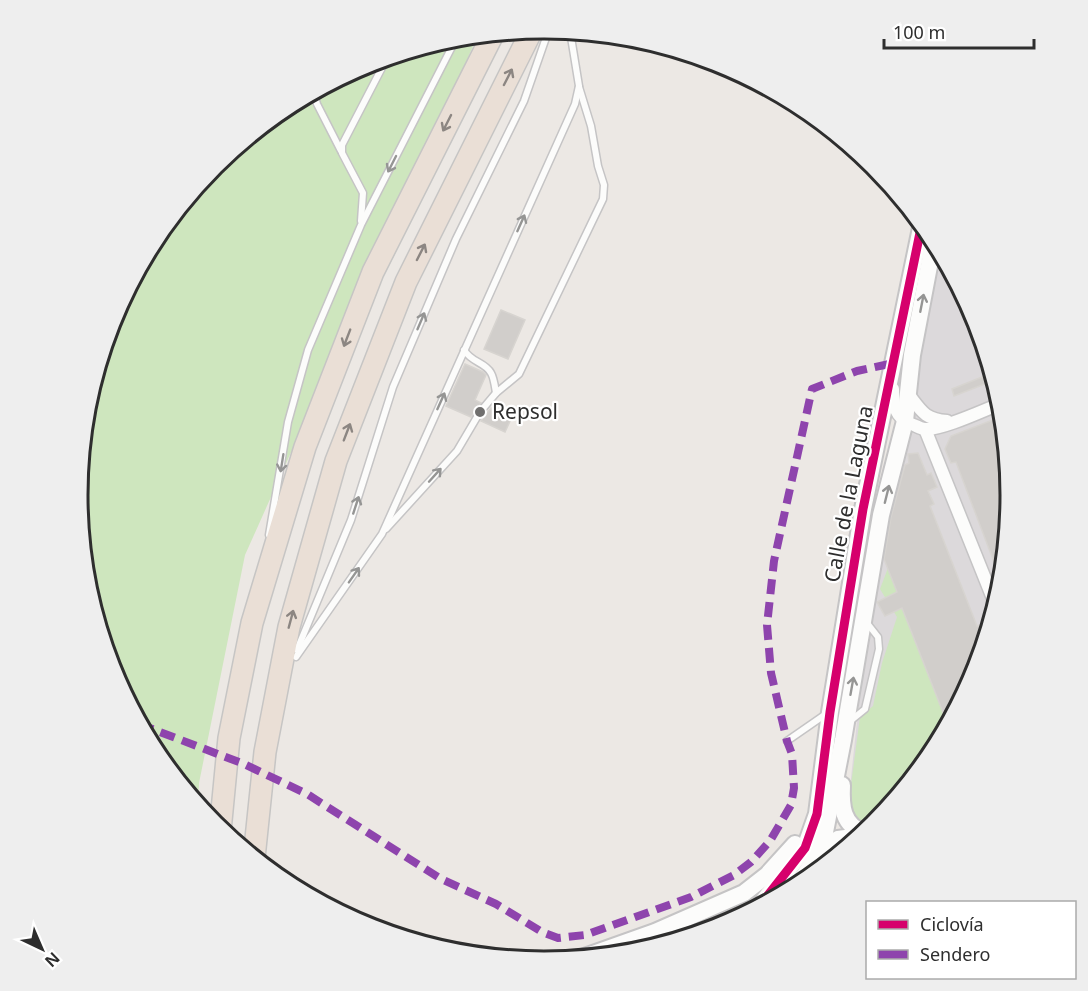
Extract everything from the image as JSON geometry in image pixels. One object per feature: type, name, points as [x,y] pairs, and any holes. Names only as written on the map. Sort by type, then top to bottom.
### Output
[{"type":"highway","points":[[255,849],[267,738],[289,627],[336,461],[406,282],[527,40]]},
{"type":"highway","points":[[221,818],[229,738],[252,623],[305,447],[373,272],[489,43]]},
{"type":"highway","points":[[267,738],[287,693],[296,657]]},
{"type":"street","name":"Calle de la Laguna","points":[[822,774],[863,509],[919,236]]},
{"type":"street","name":"Calle de la Laguna","points":[[812,865],[821,846],[845,732],[881,515],[905,421],[912,355],[931,254]]},
{"type":"street","points":[[893,367],[893,403],[896,412],[905,421],[925,429],[955,421],[992,407]]},
{"type":"street","points":[[909,395],[928,418],[955,421]]},
{"type":"street","points":[[925,429],[990,592]]},
{"type":"street","points":[[845,732],[841,804],[844,815],[851,825],[856,828]]},
{"type":"street","points":[[770,892],[811,835],[817,814],[822,774]]},
{"type":"street","points":[[616,946],[720,905],[744,893],[767,875],[791,849],[806,824],[822,774]]},
{"type":"street","points":[[776,888],[821,846],[846,838]]},
{"type":"lane","points":[[296,657],[351,520],[393,387],[456,239],[524,101],[546,39]]},
{"type":"lane","points":[[296,657],[382,534],[457,451],[480,412],[496,393],[519,374],[603,199],[604,185],[591,126],[579,86],[571,40]]},
{"type":"lane","points":[[268,571],[269,526],[278,488],[288,422],[308,350],[361,225],[451,49]]},
{"type":"lane","points":[[342,153],[342,145],[381,69]]},
{"type":"lane","points":[[382,534],[575,104],[579,86]]},
{"type":"lane","points":[[315,101],[363,193],[361,225]]},
{"type":"lane","points":[[464,350],[469,358],[484,365],[492,374],[496,393]]},
{"type":"lane","points":[[787,741],[830,711]]},
{"type":"shaded area","points":[[937,264],[966,321],[992,406],[1000,466],[1000,525],[997,555],[985,614],[976,642],[966,670],[939,724],[905,775],[847,816],[874,559]]},
{"type":"green space","points":[[474,45],[245,555],[199,793],[164,749],[122,670],[103,614],[91,555],[88,525],[88,466],[91,436],[103,377],[122,321],[149,267],[182,218],[221,173],[266,133],[316,100],[369,74],[397,63]]},
{"type":"green space","points":[[888,568],[944,714],[924,749],[906,773],[860,824],[848,807],[860,717],[873,706],[882,663],[897,617],[880,589]]},
{"type":"building","points":[[501,310],[525,320],[508,359],[484,349]]},
{"type":"building","points":[[465,364],[486,375],[475,400],[481,403],[471,417],[446,406]]},
{"type":"building","points":[[985,376],[987,383],[954,396],[952,389]]},
{"type":"building","points":[[491,408],[512,417],[505,432],[481,421]]},
{"type":"building","points":[[994,419],[1000,466],[1000,525],[995,565],[956,462],[951,463],[945,449],[951,436]]},
{"type":"building","points":[[918,453],[927,475],[931,473],[937,487],[928,491],[934,504],[930,506],[977,626],[982,624],[966,670],[944,715],[902,608],[885,616],[877,602],[897,592],[884,559],[891,517],[905,465],[909,463],[908,454]]},
{"type":"marked path","points":[[152,729],[244,764],[307,794],[441,879],[496,904],[542,932],[558,938],[585,935],[691,897],[734,875],[751,862],[770,841],[791,805],[794,788],[792,754],[771,673],[767,625],[774,561],[812,389],[857,371],[894,363]]},
{"type":"cycle path","points":[[771,892],[805,848],[817,814],[830,712],[863,509],[919,236]]},
{"type":"place","name":"Repsol","points":[[480,412]]}]
